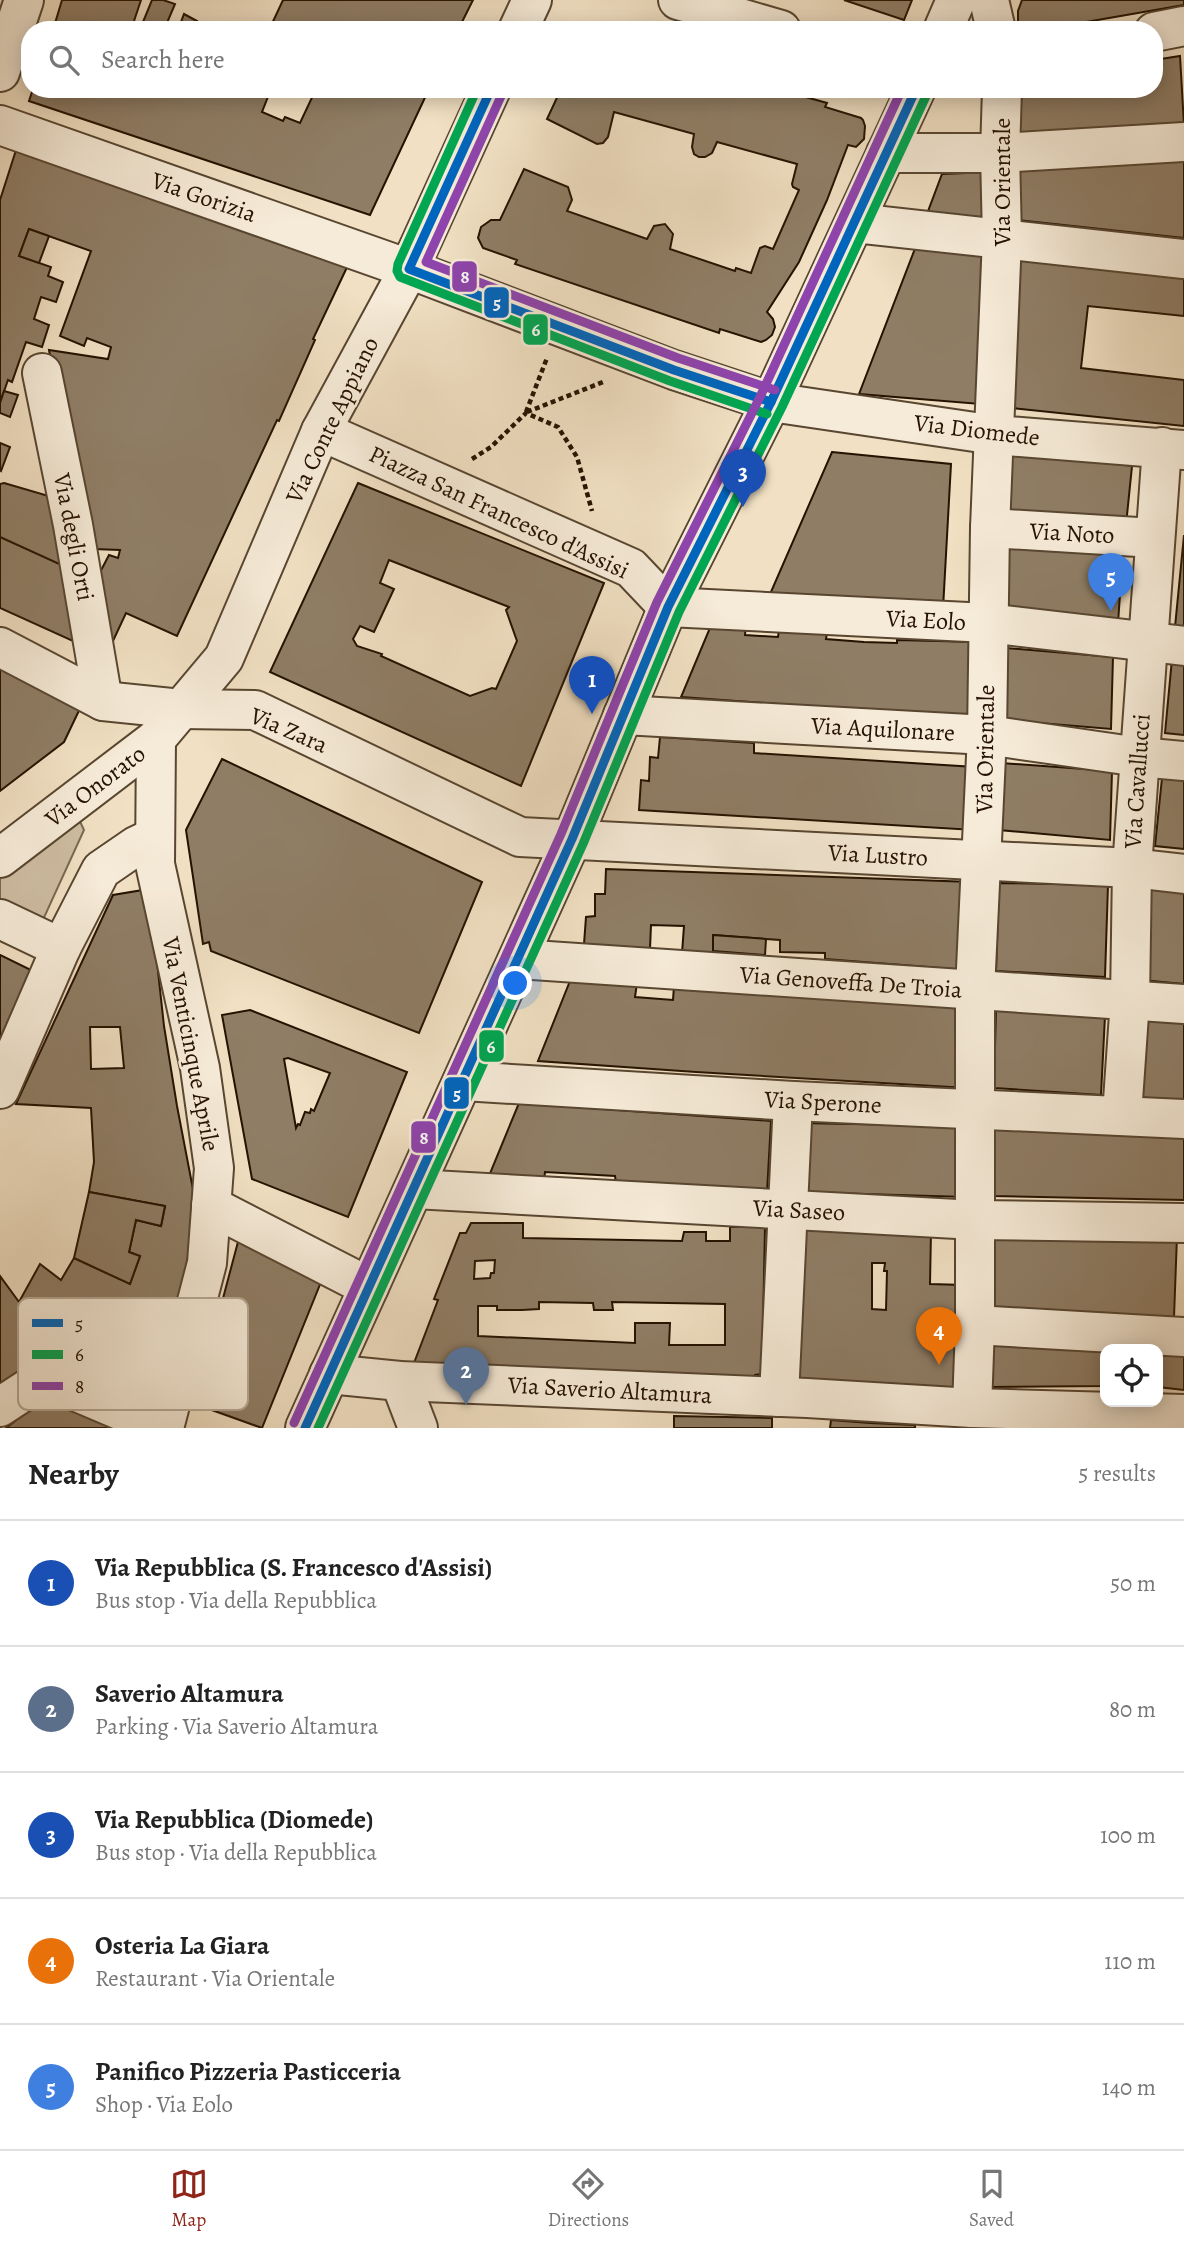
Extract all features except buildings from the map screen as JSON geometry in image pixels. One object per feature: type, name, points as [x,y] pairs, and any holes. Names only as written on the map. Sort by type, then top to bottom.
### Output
[{"type":"street","points":[[0,72],[24,0]]},
{"type":"street","points":[[522,21],[532,0]]},
{"type":"street","points":[[678,0],[749,21]]},
{"type":"street","points":[[947,21],[956,0]]},
{"type":"street","points":[[989,0],[994,21]]},
{"type":"street","points":[[1163,30],[1184,26]]},
{"type":"street","name":"Via Conte Appiano","points":[[156,739],[223,658],[321,431],[409,269],[487,98]]},
{"type":"street","points":[[306,1428],[572,839],[668,607],[771,402],[912,98]]},
{"type":"street","name":"Via Orientale","points":[[972,1408],[975,1325],[975,990],[987,735],[990,528],[1002,238],[1002,98]]},
{"type":"street","name":"Via Gorizia","points":[[0,125],[409,269]]},
{"type":"street","points":[[886,153],[1000,153],[1184,142]]},
{"type":"street","points":[[855,223],[1184,258]]},
{"type":"street","points":[[409,269],[674,370],[771,402]]},
{"type":"street","name":"Via degli Orti","points":[[42,373],[73,524],[103,701]]},
{"type":"street","name":"Via Diomede","points":[[771,402],[995,435],[1173,449]]},
{"type":"street","name":"Piazza San Francesco d'Assisi","points":[[321,431],[631,568],[668,607]]},
{"type":"street","name":"Via Cavallucci","points":[[1122,1115],[1130,1000],[1132,868],[1139,757],[1166,644],[1154,538],[1173,449]]},
{"type":"street","name":"Via Noto","points":[[990,528],[1154,538]]},
{"type":"street","name":"Via Eolo","points":[[668,607],[988,623],[1166,644]]},
{"type":"street","name":"Via Zara","points":[[0,647],[103,701],[181,709],[255,710],[520,837],[572,839]]},
{"type":"street","name":"Via Aquilonare","points":[[623,715],[987,735],[1184,761]]},
{"type":"street","name":"Via Venticinque Aprile","points":[[156,739],[155,864],[201,1068],[214,1168],[207,1263],[198,1298]]},
{"type":"street","name":"Via Onorato","points":[[0,858],[156,739]]},
{"type":"street","points":[[0,1088],[61,948],[101,870],[136,846],[155,837]]},
{"type":"street","name":"Via Lustro","points":[[572,839],[1132,868],[1184,874]]},
{"type":"street","points":[[0,919],[61,948]]},
{"type":"street","name":"Via Genoveffa De Troia","points":[[518,959],[1184,1004]]},
{"type":"street","name":"Via Sperone","points":[[463,1081],[793,1101],[1184,1119]]},
{"type":"street","points":[[793,1101],[789,1210],[796,1408]]},
{"type":"street","name":"Via Saseo","points":[[414,1189],[975,1220],[1184,1223]]},
{"type":"street","points":[[211,1206],[369,1287]]},
{"type":"street","points":[[975,1325],[1184,1337]]},
{"type":"street","name":"Via Saverio Altamura","points":[[330,1374],[928,1417],[972,1408],[1184,1414]]},
{"type":"street","points":[[400,1381],[418,1428]]},
{"type":"street","points":[[0,1407],[18,1395]]},
{"type":"street","points":[[120,1410],[163,1428]]},
{"type":"street","name":"Via Venticinque Aprile","points":[[163,1428],[168,1410]]},
{"type":"path","points":[[422,475],[456,470],[491,447],[526,413],[551,348],[537,317]]},
{"type":"path","points":[[526,413],[607,380]]},
{"type":"path","points":[[526,413],[558,427],[577,457],[602,554]]},
{"type":"shaded area","points":[[77,815],[84,830],[42,922],[0,901],[0,869]]},
{"type":"transit line","name":"6","points":[[473,98],[398,264],[400,277],[670,381],[767,414]]},
{"type":"transit line","name":"5","points":[[487,98],[409,269],[674,370],[771,402]]},
{"type":"transit line","name":"8","points":[[500,98],[426,262],[678,358],[775,390]]},
{"type":"transit line","name":"8","points":[[294,1423],[561,834],[657,602],[760,397],[898,98]]},
{"type":"transit line","name":"5","points":[[305,1428],[572,839],[668,607],[771,402],[912,98]]},
{"type":"transit line","name":"6","points":[[318,1428],[583,844],[679,612],[782,407],[925,98]]},
{"type":"place","name":"Via Repubblica (Diomede)","points":[[743,507]]},
{"type":"place","name":"Panifico Pizzeria Pasticceria","points":[[1111,611]]},
{"type":"place","name":"Via Repubblica (S. Francesco d'Assisi)","points":[[592,714]]},
{"type":"place","name":"Osteria La Giara","points":[[939,1365]]},
{"type":"place","name":"Saverio Altamura","points":[[466,1405]]}]
